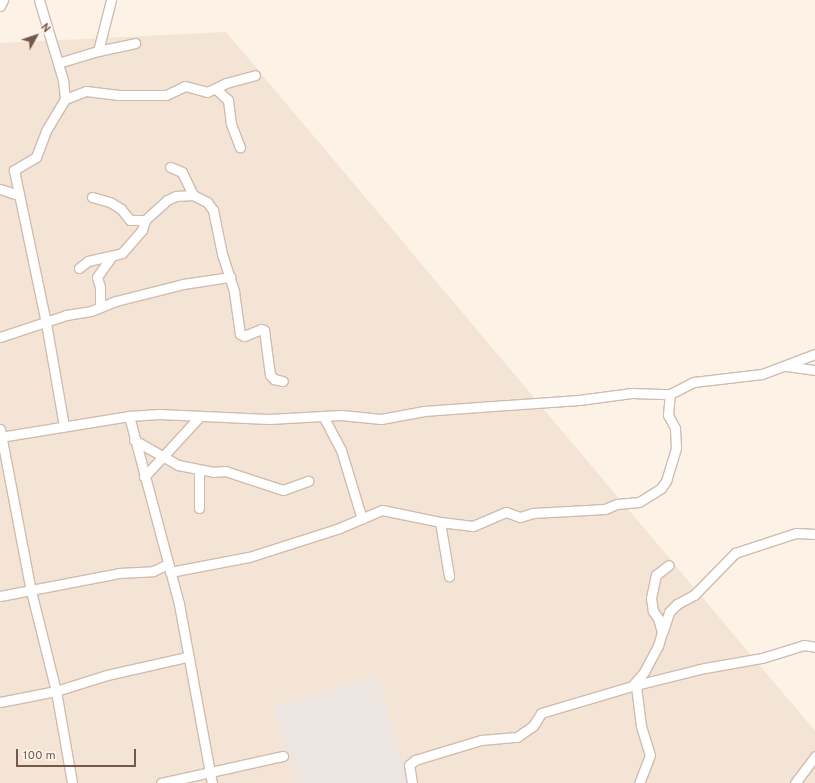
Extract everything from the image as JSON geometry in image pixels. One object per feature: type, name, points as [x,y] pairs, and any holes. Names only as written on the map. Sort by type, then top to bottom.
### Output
[{"type":"street","points":[[0,6],[3,0]]},
{"type":"street","points":[[39,0],[58,63],[65,99]]},
{"type":"street","points":[[98,51],[111,0]]},
{"type":"street","points":[[58,63],[98,51],[135,43]]},
{"type":"street","points":[[64,426],[46,323],[18,195],[14,168],[36,157],[46,131],[65,99],[86,91],[119,95],[166,95],[185,86],[202,91],[255,75]]},
{"type":"street","points":[[216,88],[228,100],[231,124],[240,147]]},
{"type":"street","points":[[170,167],[182,172],[193,195]]},
{"type":"street","points":[[0,189],[18,195]]},
{"type":"street","points":[[79,268],[88,261],[111,257],[128,249],[142,230],[145,220],[167,200],[176,196],[193,195],[207,202],[213,210],[222,254],[230,277],[240,334],[244,336],[261,329],[264,330],[270,375],[274,380],[283,381]]},
{"type":"street","points":[[92,197],[110,202],[133,221],[145,220]]},
{"type":"street","points":[[100,307],[100,287],[96,277],[111,257]]},
{"type":"street","points":[[0,337],[46,323],[66,315],[100,307],[157,290],[230,277]]},
{"type":"street","points":[[72,783],[56,691],[31,591],[0,435],[129,416],[159,414],[269,419],[358,415],[381,419],[424,412],[579,400],[639,393],[670,394],[694,382],[762,374],[815,354]]},
{"type":"street","points":[[786,366],[815,370]]},
{"type":"street","points":[[0,596],[119,573],[249,557],[362,519],[384,509],[440,522],[473,526],[506,512],[520,516],[533,512],[605,509],[617,504],[639,502],[661,488],[666,480],[676,448],[674,428],[668,415],[670,394]]},
{"type":"street","points":[[129,416],[134,440],[169,568],[212,783]]},
{"type":"street","points":[[144,477],[200,416]]},
{"type":"street","points":[[324,416],[341,450],[362,519]]},
{"type":"street","points":[[134,440],[178,465],[199,470],[225,471],[283,490],[308,481]]},
{"type":"street","points":[[199,470],[200,508]]},
{"type":"street","points":[[440,522],[449,576]]},
{"type":"street","points":[[639,783],[650,756],[641,726],[634,686],[648,665],[669,612],[677,604],[694,595],[735,553],[796,533],[815,534]]},
{"type":"street","points":[[662,632],[661,624],[653,611],[651,598],[656,575],[669,565]]},
{"type":"street","points":[[412,783],[409,765],[415,760],[481,740],[517,737],[533,726],[540,713],[634,686],[705,668],[762,658],[804,645],[815,647]]},
{"type":"street","points":[[0,702],[56,691],[107,675],[188,657]]},
{"type":"street","points":[[161,783],[283,756]]},
{"type":"street","points":[[795,783],[815,756]]},
{"type":"shaded area","points":[[226,32],[815,731],[815,783],[0,783],[0,43]]},
{"type":"shaded area","points":[[378,676],[409,783],[296,783],[274,705]]}]
